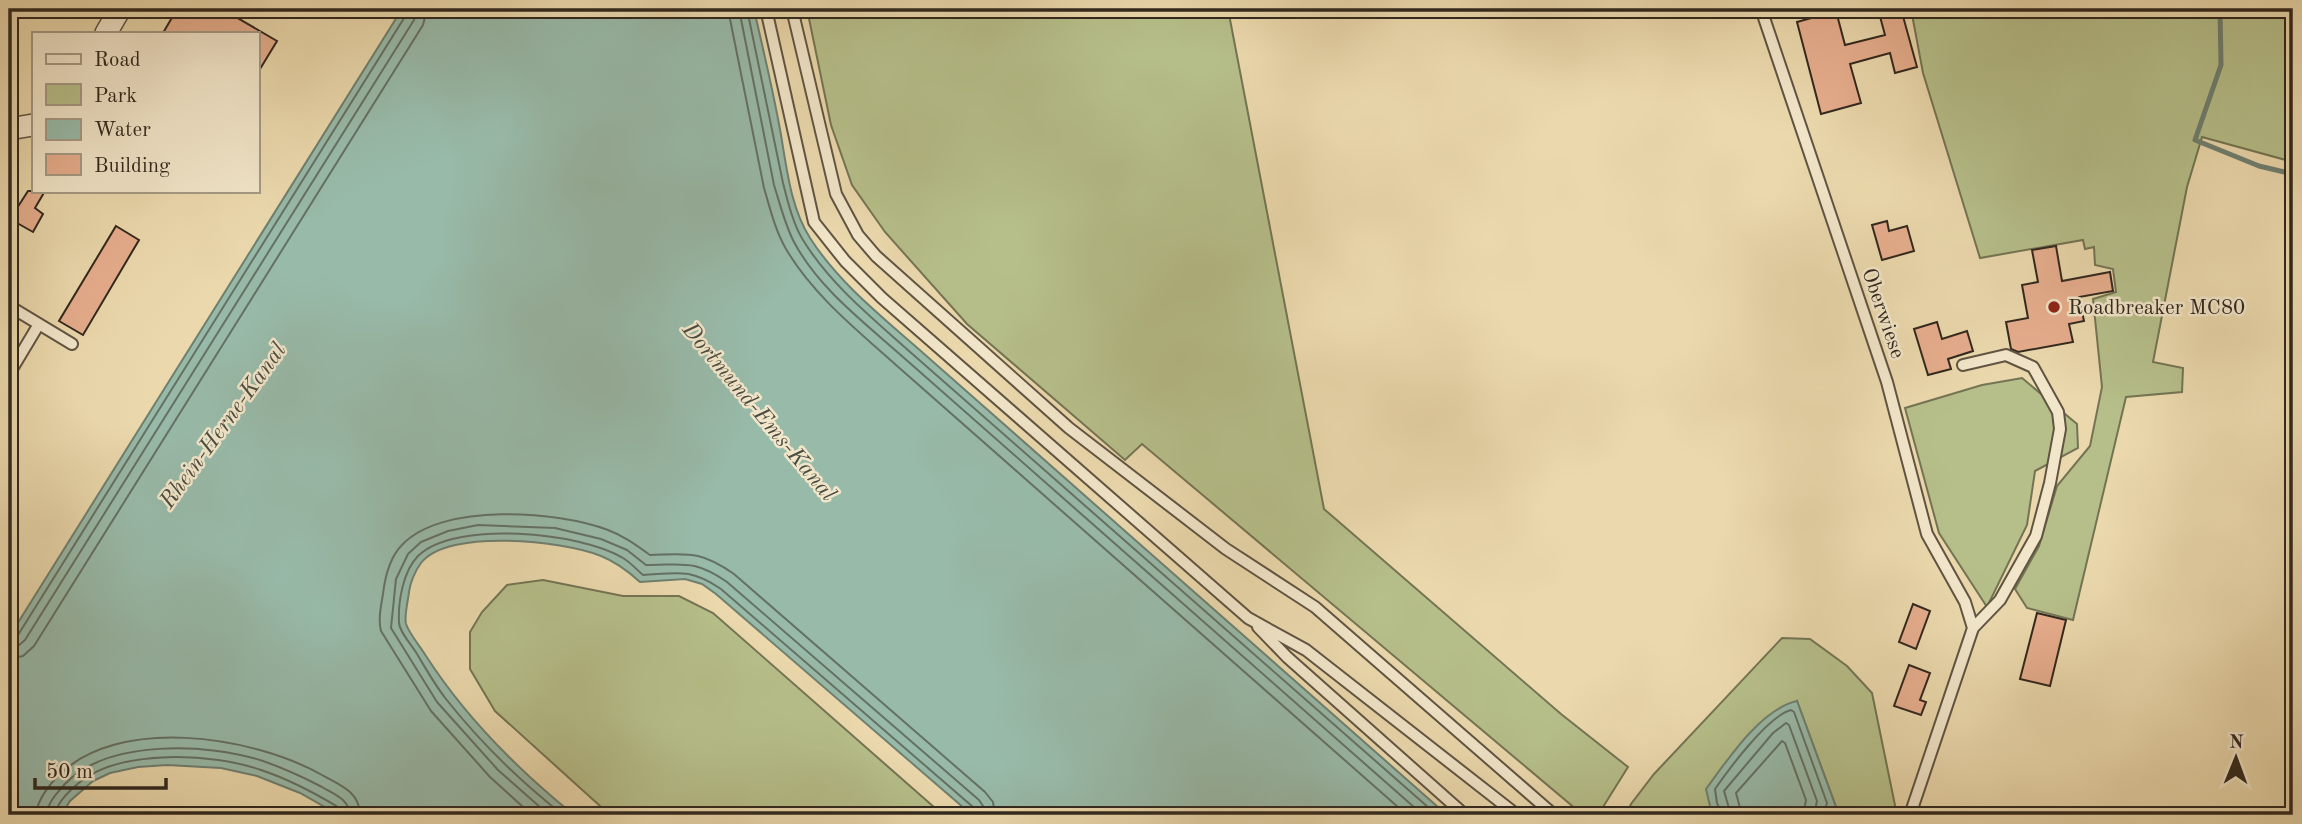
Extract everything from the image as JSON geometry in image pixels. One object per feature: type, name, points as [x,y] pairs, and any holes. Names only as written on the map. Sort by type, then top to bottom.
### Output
[{"type":"street","points":[[107,32],[120,9]]},
{"type":"street","points":[[9,129],[32,125]]},
{"type":"lane","points":[[766,9],[814,222],[845,261],[882,298],[1248,618],[1287,657],[1465,815]]},
{"type":"lane","points":[[792,9],[836,194],[858,234],[876,256],[1069,428],[1226,549],[1315,607],[1554,815]]},
{"type":"lane","name":"Oberwiese","points":[[1761,9],[1887,382],[1927,534],[1965,602],[1973,628]]},
{"type":"lane","points":[[9,306],[72,344]]},
{"type":"lane","points":[[9,374],[39,324]]},
{"type":"lane","points":[[1910,815],[1973,628],[2000,600],[2036,536],[2060,429],[2058,412],[2033,367],[2006,355],[1963,365]]},
{"type":"lane","points":[[1248,618],[1306,650],[1517,815]]},
{"type":"green space","points":[[807,9],[1228,9],[1324,509],[1561,714],[1628,767],[1598,815],[1583,815],[1142,444],[1125,460],[967,324],[885,232],[852,185],[831,125]]},
{"type":"green space","points":[[1911,9],[2293,9],[2293,162],[2202,137],[2187,187],[2153,362],[2183,368],[2182,392],[2126,397],[2073,620],[2027,608],[2015,589],[2039,546],[2057,486],[2090,446],[2102,387],[2093,299],[2116,292],[2113,269],[2095,265],[2094,247],[2085,249],[2083,240],[1980,258],[1923,73]]},
{"type":"green space","points":[[2022,378],[2077,424],[2078,448],[2035,471],[2027,525],[1987,607],[1939,533],[1905,408],[1982,385]]},
{"type":"green space","points":[[543,580],[623,596],[679,596],[713,613],[943,815],[610,815],[495,711],[470,669],[470,632],[482,612],[507,585]]},
{"type":"green space","points":[[1782,638],[1810,639],[1847,666],[1872,693],[1897,815],[1826,815],[1836,807],[1797,701],[1710,806],[1717,815],[1626,815],[1654,774]]},
{"type":"water","points":[[402,9],[754,9],[797,210],[810,238],[832,268],[886,320],[1447,815],[972,815],[702,584],[685,579],[640,582],[612,561],[561,546],[535,542],[480,541],[435,552],[421,563],[410,585],[406,624],[442,679],[475,721],[513,761],[574,815],[339,815],[300,793],[257,776],[221,768],[167,765],[110,773],[93,781],[70,801],[61,815],[9,815],[9,637]]},
{"type":"water","points":[[1797,701],[1836,807],[1826,815],[1717,815],[1710,806],[1706,789],[1758,724],[1784,706]]},
{"type":"building","points":[[177,9],[222,9],[277,41],[259,71],[259,32],[164,32]]},
{"type":"building","points":[[1878,9],[1901,9],[1917,67],[1895,73],[1890,53],[1850,64],[1861,103],[1821,114],[1797,22],[1836,11],[1845,45],[1885,35]]},
{"type":"building","points":[[28,191],[44,192],[35,208],[43,214],[33,232],[10,219]]},
{"type":"building","points":[[1887,221],[1889,231],[1907,226],[1914,251],[1882,260],[1872,225]]},
{"type":"building","points":[[116,226],[139,240],[83,335],[59,321]]},
{"type":"building","name":"Roadbreaker MC80","points":[[2056,246],[2062,281],[2110,272],[2113,291],[2079,297],[2084,321],[2069,324],[2073,342],[2018,352],[2011,349],[2006,322],[2028,318],[2022,285],[2038,282],[2032,250]]},
{"type":"building","points":[[1937,322],[1942,339],[1967,331],[1973,351],[1948,359],[1951,369],[1928,375],[1914,329]]},
{"type":"building","points":[[1913,604],[1930,611],[1916,649],[1899,642]]},
{"type":"building","points":[[2037,613],[2066,620],[2050,686],[2020,679]]},
{"type":"building","points":[[1909,665],[1930,673],[1920,700],[1926,702],[1921,715],[1894,706]]},
{"type":"waterway","points":[[2220,9],[2221,65],[2195,140],[2259,166],[2293,174]]},
{"type":"place","name":"Roadbreaker MC80","points":[[2054,307]]},
{"type":"water label","name":"Dortmund-Ems-Kanal","points":[[760,411]]},
{"type":"water label","name":"Rhein-Herne-Kanal","points":[[222,425]]}]
